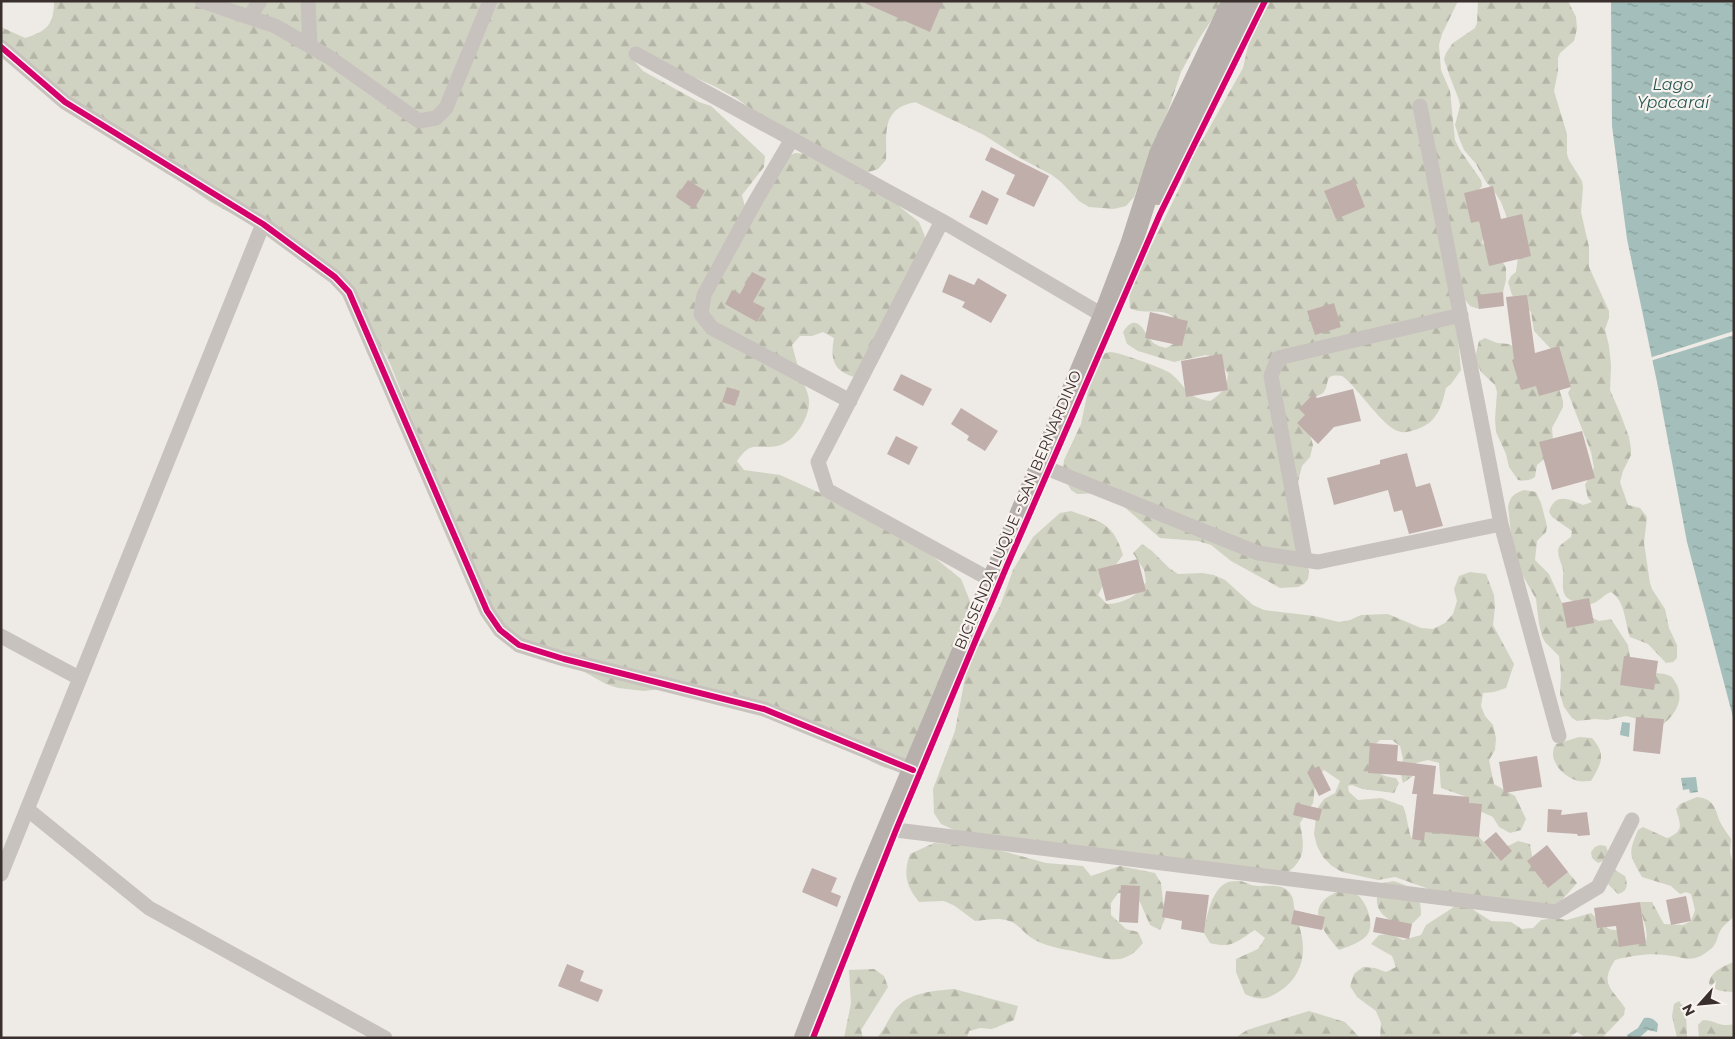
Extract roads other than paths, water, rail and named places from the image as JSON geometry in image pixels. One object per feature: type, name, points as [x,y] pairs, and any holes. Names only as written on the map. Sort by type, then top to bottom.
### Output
[{"type":"main road","points":[[805,1038],[896,808],[1104,316],[1130,246],[1160,154],[1233,1]]},
{"type":"main road","points":[[1130,246],[1174,165],[1252,1]]},
{"type":"street","points":[[202,1],[275,26],[329,57],[419,121],[436,118],[446,108],[488,4]]},
{"type":"street","points":[[249,17],[260,1]]},
{"type":"street","points":[[308,1],[310,46]]},
{"type":"street","points":[[1,48],[65,102],[263,224],[335,277],[348,292],[487,611],[500,630],[519,645],[564,659],[764,709],[913,770]]},
{"type":"street","points":[[636,54],[942,221],[1104,316]]},
{"type":"street","points":[[1420,106],[1501,524],[1559,736]]},
{"type":"street","points":[[792,139],[704,295],[701,314],[712,328],[850,401]]},
{"type":"street","points":[[942,221],[818,462],[827,490],[992,581]]},
{"type":"street","points":[[1,874],[263,224]]},
{"type":"street","points":[[1305,560],[1271,376],[1278,358],[1461,315]]},
{"type":"street","points":[[1043,462],[1050,469],[1258,553],[1318,562],[1501,524]]},
{"type":"street","points":[[1,636],[79,678]]},
{"type":"street","points":[[896,808],[896,830],[1556,912],[1598,887],[1632,820]]},
{"type":"street","points":[[27,809],[149,908],[385,1038]]},
{"type":"water","name":"Lago Ypacaraí","points":[[1611,1],[1734,1],[1734,721],[1687,542],[1657,382],[1627,239],[1612,126]]},
{"type":"water","points":[[1622,722],[1630,723],[1629,737],[1620,735]]},
{"type":"water","points":[[1696,777],[1698,792],[1690,793],[1689,789],[1683,790],[1681,778]]},
{"type":"water","points":[[1644,1018],[1650,1018],[1657,1022],[1657,1032],[1648,1030],[1639,1038],[1628,1038],[1627,1035],[1638,1028]]}]
